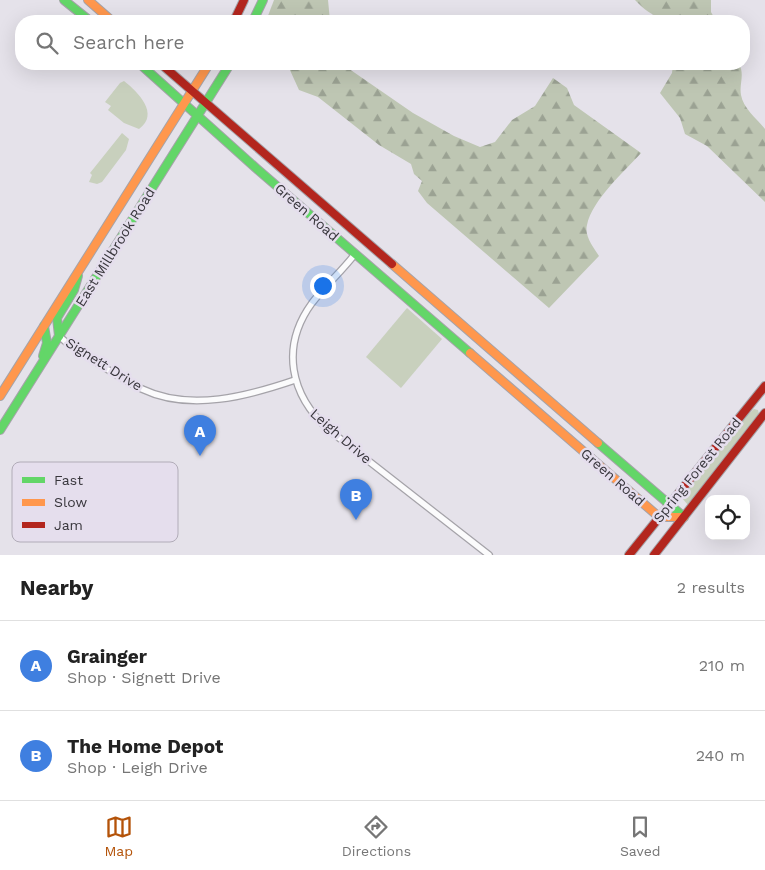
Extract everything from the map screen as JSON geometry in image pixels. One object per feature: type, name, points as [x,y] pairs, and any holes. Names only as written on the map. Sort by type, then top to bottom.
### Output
[{"type":"street","points":[[64,0],[83,15]]},
{"type":"street","points":[[88,0],[105,15]]},
{"type":"street","points":[[237,15],[244,0]]},
{"type":"street","points":[[257,15],[263,0]]},
{"type":"street","name":"Green Road","points":[[147,70],[355,254],[659,517]]},
{"type":"street","name":"Green Road","points":[[168,70],[684,517]]},
{"type":"street","name":"East Millbrook Road","points":[[0,396],[80,266],[205,70]]},
{"type":"street","name":"East Millbrook Road","points":[[0,430],[226,70]]},
{"type":"street","points":[[355,254],[365,240]]},
{"type":"street","name":"Leigh Drive","points":[[355,254],[312,304],[298,328],[292,362],[305,405],[323,424],[489,555]]},
{"type":"street","points":[[59,336],[57,318],[74,290],[80,266]]},
{"type":"street","points":[[42,364],[47,343],[44,326]]},
{"type":"street","name":"Signett Drive","points":[[59,336],[67,343],[142,389],[184,401],[229,397],[296,380]]},
{"type":"street","points":[[478,361],[490,348]]},
{"type":"street","points":[[517,395],[529,382]]},
{"type":"street","name":"Spring Forest Road","points":[[629,555],[765,386]]},
{"type":"street","name":"Spring Forest Road","points":[[654,555],[765,413]]},
{"type":"street","points":[[659,517],[684,517]]},
{"type":"green space","points":[[274,0],[328,0],[329,15],[268,15]]},
{"type":"green space","points":[[635,0],[711,0],[713,15],[654,15]]},
{"type":"green space","points":[[290,70],[351,70],[413,113],[454,136],[480,147],[495,142],[512,120],[535,106],[553,78],[567,88],[574,105],[641,153],[602,196],[590,216],[586,229],[590,242],[599,256],[549,308],[427,203],[418,191],[422,181],[414,174],[411,164],[379,145],[318,97],[299,90]]},
{"type":"green space","points":[[672,70],[742,70],[742,100],[747,109],[765,129],[765,202],[707,146],[685,134],[680,118],[660,93]]},
{"type":"green space","points":[[124,81],[140,97],[147,110],[145,123],[139,129],[124,123],[108,110],[111,106],[105,102],[120,83]]},
{"type":"green space","points":[[122,133],[129,139],[126,150],[102,182],[97,184],[89,182],[92,175],[90,173]]},
{"type":"green space","points":[[407,308],[442,339],[401,388],[366,357]]},
{"type":"green space","points":[[754,409],[758,410],[759,414],[688,505],[682,498],[745,417]]},
{"type":"traffic: fast","points":[[64,0],[83,15]]},
{"type":"traffic: fast","points":[[256,15],[263,0]]},
{"type":"traffic: fast","points":[[147,70],[257,169],[470,353]]},
{"type":"traffic: fast","points":[[0,430],[226,70]]},
{"type":"traffic: fast","points":[[59,336],[57,318],[74,290],[78,276]]},
{"type":"traffic: fast","points":[[43,356],[47,343],[44,326]]},
{"type":"traffic: fast","points":[[598,443],[684,517]]},
{"type":"traffic: slow","points":[[88,0],[105,15]]},
{"type":"traffic: slow","points":[[0,396],[205,70]]},
{"type":"traffic: slow","points":[[392,264],[598,443]]},
{"type":"traffic: slow","points":[[470,353],[659,517],[684,517]]},
{"type":"traffic: jam","points":[[237,15],[244,0]]},
{"type":"traffic: jam","points":[[168,70],[392,264]]},
{"type":"traffic: jam","points":[[629,555],[765,386]]},
{"type":"traffic: jam","points":[[654,555],[765,413]]},
{"type":"place","name":"Grainger","points":[[200,456]]},
{"type":"place","name":"The Home Depot","points":[[356,520]]}]
